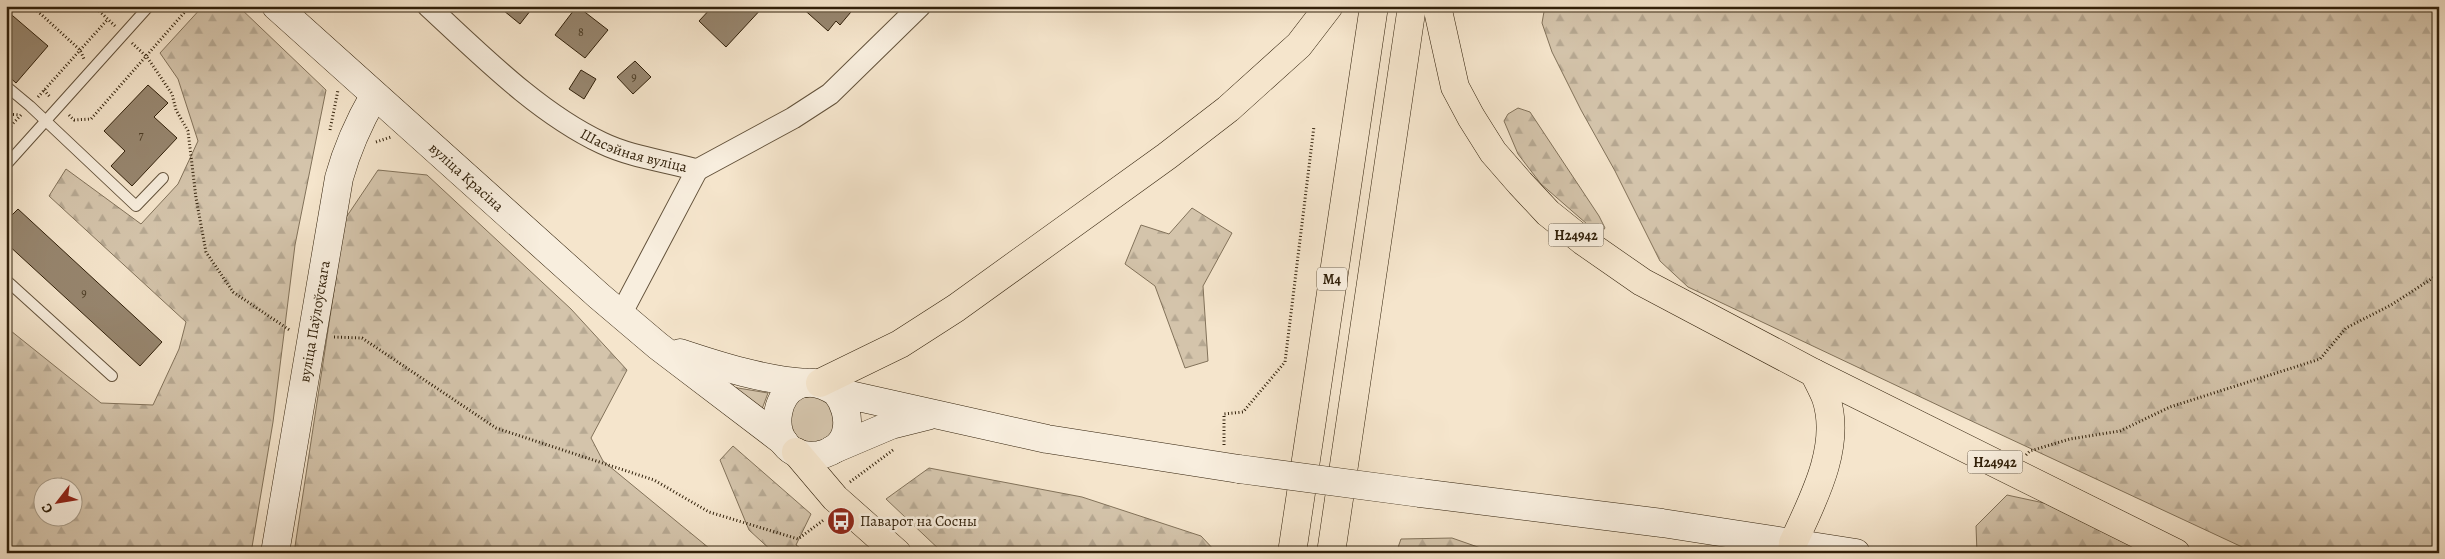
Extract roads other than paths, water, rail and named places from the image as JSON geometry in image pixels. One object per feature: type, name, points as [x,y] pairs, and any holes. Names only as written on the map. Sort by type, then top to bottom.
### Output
[{"type":"highway","points":[[821,386],[900,344],[956,308],[1167,156],[1228,109],[1299,45],[1329,6]]},
{"type":"highway","name":"М4","points":[[1292,553],[1374,6]]},
{"type":"highway","name":"М4","points":[[1330,553],[1412,6]]},
{"type":"highway","name":"Н24942","points":[[1437,6],[1447,60],[1455,87],[1471,117],[1493,152],[1548,213],[1583,241],[1642,282],[1814,373],[2176,553]]},
{"type":"highway","points":[[1793,548],[1822,476],[1829,434],[1830,418],[1826,398],[1814,373]]},
{"type":"highway","points":[[790,447],[835,498],[898,553]]},
{"type":"main road","name":"вуліца Красіна","points":[[276,6],[374,96],[658,346],[790,447]]},
{"type":"main road","name":"вуліца Паўлоўскага","points":[[274,553],[339,178],[346,153],[374,96]]},
{"type":"main road","name":"вуліца Красіна","points":[[658,346],[752,374],[782,381],[821,386],[934,415],[1048,439],[1231,458],[1420,493],[1662,523],[1793,548],[1856,553]]},
{"type":"main road","points":[[830,451],[839,444],[847,432],[849,417],[845,403],[821,386],[788,392],[780,402],[776,414],[777,427],[790,447],[812,456],[830,451],[891,425],[934,415]]},
{"type":"street","name":"Шасэйная вуліца","points":[[428,6],[526,93],[574,128],[603,144],[632,154],[697,170],[793,118],[830,94],[919,7]]},
{"type":"street","points":[[621,314],[697,170]]},
{"type":"lane","points":[[6,165],[149,6]]},
{"type":"lane","points":[[6,86],[30,106],[136,206],[162,178]]},
{"type":"lane","points":[[6,280],[112,376]]},
{"type":"place","name":"Паварот на Сосны","points":[[841,521]]}]
